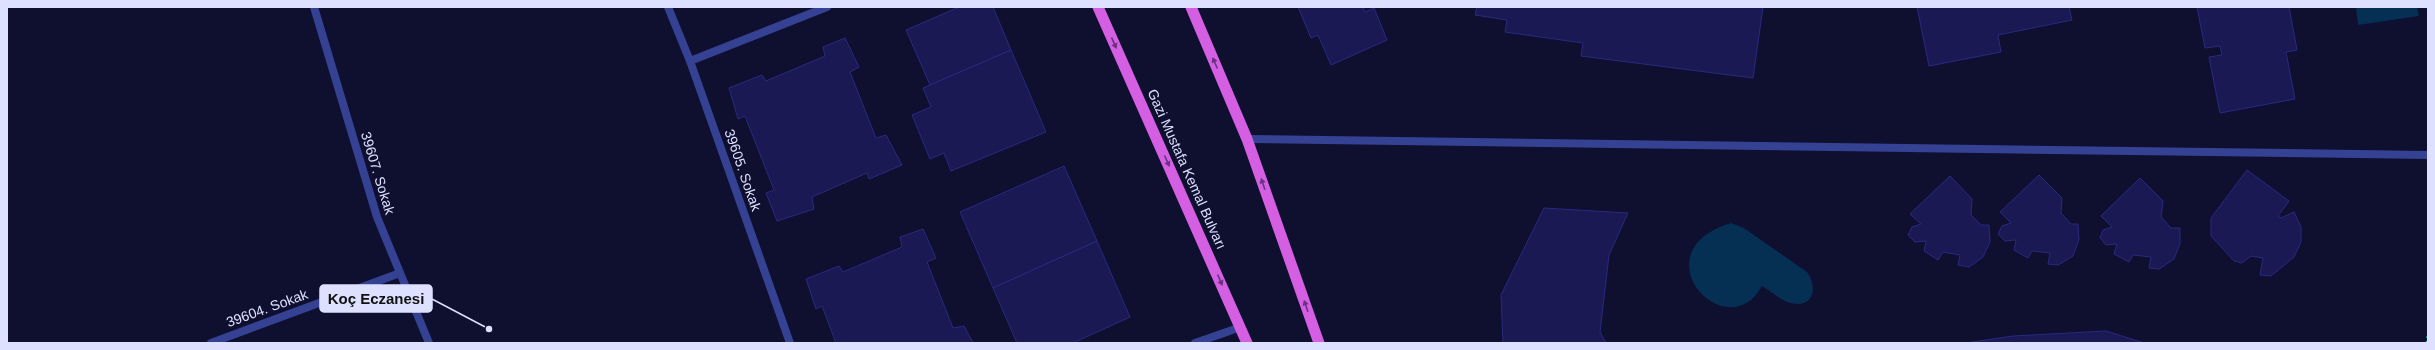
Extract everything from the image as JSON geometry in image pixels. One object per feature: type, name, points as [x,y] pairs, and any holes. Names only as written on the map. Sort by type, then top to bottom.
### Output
[{"type":"highway","name":"Gazi Mustafa Kemal Bulvarı","points":[[1098,7],[1241,326],[1247,343]]},
{"type":"highway","points":[[1191,7],[1247,139],[1319,343]]},
{"type":"street","name":"39607. Sokak","points":[[314,7],[377,217],[429,343]]},
{"type":"street","name":"39605. Sokak","points":[[668,7],[690,61],[790,343]]},
{"type":"street","points":[[690,61],[827,7]]},
{"type":"street","points":[[1247,139],[2428,154]]},
{"type":"street","name":"39604. Sokak","points":[[211,343],[400,273]]},
{"type":"street","points":[[1195,343],[1241,326]]},
{"type":"path","points":[[2427,343],[2428,334]]},
{"type":"water","points":[[2356,7],[2417,7],[2419,16],[2358,25]]},
{"type":"water","points":[[1731,223],[1744,228],[1807,272],[1813,290],[1809,300],[1805,303],[1799,304],[1787,302],[1762,286],[1747,303],[1729,307],[1712,302],[1698,289],[1690,273],[1691,254],[1704,237]]},
{"type":"building","points":[[959,7],[993,7],[1011,50],[930,85],[906,30]]},
{"type":"building","points":[[1298,7],[1363,7],[1365,12],[1374,8],[1387,40],[1331,65],[1318,35],[1311,38]]},
{"type":"building","points":[[1477,7],[1763,7],[1753,78],[1581,56],[1583,43],[1505,32],[1507,20],[1475,15]]},
{"type":"building","points":[[1917,7],[2069,7],[2072,20],[1998,35],[2001,52],[1929,66]]},
{"type":"building","points":[[2197,7],[2289,7],[2297,50],[2286,52],[2295,99],[2220,113],[2209,57],[2222,55],[2220,46],[2205,48]]},
{"type":"building","points":[[845,38],[859,67],[850,72],[876,138],[886,135],[902,165],[869,179],[867,173],[812,197],[814,209],[777,221],[766,193],[774,190],[745,116],[738,119],[729,88],[762,75],[766,81],[825,56],[823,47]]},
{"type":"building","points":[[1011,50],[1046,132],[951,171],[944,153],[930,159],[912,115],[931,107],[923,88]]},
{"type":"building","points":[[1064,166],[1097,241],[993,288],[960,212]]},
{"type":"building","points":[[2247,170],[2289,201],[2278,216],[2281,218],[2294,212],[2301,227],[2301,242],[2294,257],[2271,276],[2260,275],[2263,258],[2251,256],[2242,263],[2234,261],[2211,236],[2211,218]]},
{"type":"building","points":[[2039,175],[2062,198],[2061,213],[2071,224],[2078,224],[2079,240],[2073,256],[2058,265],[2048,264],[2050,253],[2032,251],[2028,258],[2014,250],[2016,240],[2005,241],[1998,234],[2002,226],[2011,223],[2000,212]]},
{"type":"building","points":[[1950,176],[1972,199],[1971,215],[1981,225],[1989,225],[1990,242],[1983,257],[1969,267],[1958,265],[1960,255],[1943,252],[1938,260],[1924,251],[1926,241],[1915,242],[1908,235],[1912,227],[1921,224],[1910,214]]},
{"type":"building","points":[[2140,178],[2163,201],[2161,217],[2171,228],[2180,228],[2180,244],[2174,259],[2159,269],[2149,268],[2151,257],[2133,255],[2129,262],[2114,254],[2117,244],[2106,245],[2100,238],[2103,230],[2112,227],[2101,216]]},
{"type":"building","points":[[1544,208],[1628,213],[1609,255],[1600,332],[1606,343],[1503,343],[1501,295]]},
{"type":"building","points":[[923,229],[936,258],[927,262],[953,328],[964,326],[973,343],[836,343],[822,306],[816,309],[806,279],[839,266],[843,272],[902,247],[900,237]]},
{"type":"building","points":[[1097,241],[1130,317],[1073,343],[1017,343],[993,288]]},
{"type":"building","points":[[2106,331],[2144,343],[1966,343],[2013,336]]},
{"type":"place","name":"Koç Eczanesi","points":[[489,329]]}]
